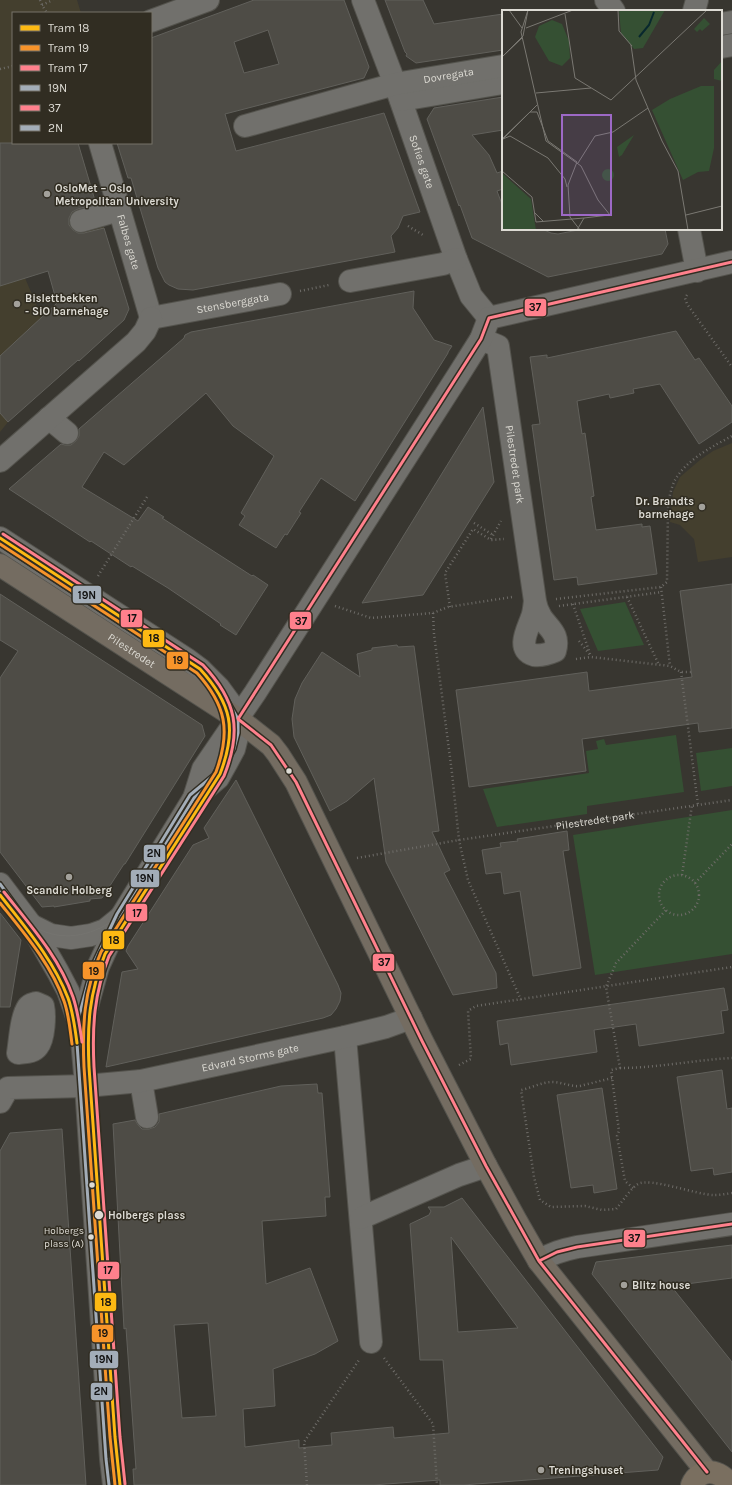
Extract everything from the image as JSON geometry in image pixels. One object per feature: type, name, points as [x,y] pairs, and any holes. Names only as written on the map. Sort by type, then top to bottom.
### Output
[{"type":"highway","points":[[700,1479],[712,1472],[720,1474],[726,1478],[730,1485]]},
{"type":"main road","name":"Pilestredet","points":[[0,565],[238,719],[271,745],[278,754],[296,782],[411,1018],[515,1220],[539,1261],[685,1446],[700,1479]]},
{"type":"street","points":[[152,21],[208,0]]},
{"type":"street","name":"Sofies gate","points":[[363,0],[398,92],[456,260],[471,296],[489,318]]},
{"type":"street","points":[[606,0],[613,10]]},
{"type":"street","points":[[694,10],[697,0]]},
{"type":"street","points":[[722,24],[732,22]]},
{"type":"street","points":[[722,47],[732,45]]},
{"type":"street","name":"Dovregata","points":[[398,92],[502,66]]},
{"type":"street","name":"Dovregata","points":[[398,92],[502,84]]},
{"type":"street","points":[[245,126],[398,92]]},
{"type":"street","name":"Falbes gate","points":[[100,144],[151,318]]},
{"type":"street","points":[[81,221],[119,210]]},
{"type":"street","points":[[689,230],[697,271]]},
{"type":"street","points":[[350,282],[443,264],[456,260]]},
{"type":"street","points":[[81,1028],[98,967],[121,917],[194,798],[203,769],[238,719],[481,339],[489,318],[732,262]]},
{"type":"street","name":"Stensberggata","points":[[151,318],[280,294]]},
{"type":"street","points":[[0,461],[136,342],[145,331],[151,318]]},
{"type":"street","name":"Pilestredet park","points":[[481,339],[498,346],[544,604]]},
{"type":"street","points":[[49,418],[67,433]]},
{"type":"street","points":[[0,538],[200,669],[223,693],[238,719]]},
{"type":"street","points":[[0,884],[31,925],[58,972],[68,992],[81,1028],[114,1485]]},
{"type":"street","points":[[31,925],[51,935],[71,938],[91,935],[105,930],[121,917]]},
{"type":"street","name":"Edvard Storms gate","points":[[2,1098],[86,1086],[141,1081],[345,1037],[386,1027],[411,1018]]},
{"type":"street","points":[[345,1037],[372,1342]]},
{"type":"street","points":[[2,1098],[14,1070],[18,1053]]},
{"type":"street","points":[[141,1081],[147,1117]]},
{"type":"street","points":[[361,1218],[453,1177],[486,1166]]},
{"type":"street","points":[[539,1261],[547,1255],[557,1251],[576,1247],[732,1224]]},
{"type":"path","points":[[40,0],[46,12]]},
{"type":"path","points":[[42,5],[53,0]]},
{"type":"path","points":[[0,69],[12,66]]},
{"type":"path","points":[[408,226],[416,231]]},
{"type":"path","name":"Stensberggata","points":[[280,294],[350,282]]},
{"type":"path","points":[[687,304],[732,367]]},
{"type":"path","points":[[544,604],[662,587],[667,582],[668,507],[670,495],[676,479],[688,464],[710,447],[732,436]]},
{"type":"path","points":[[97,578],[147,497]]},
{"type":"path","points":[[491,540],[504,515]]},
{"type":"path","points":[[474,523],[493,536]]},
{"type":"path","points":[[450,607],[445,573],[472,529],[491,540],[507,539]]},
{"type":"path","points":[[662,587],[670,666]]},
{"type":"path","points":[[331,604],[371,618],[433,613],[450,607],[514,596],[544,604],[572,604],[662,592]]},
{"type":"path","points":[[627,597],[659,665]]},
{"type":"path","points":[[572,604],[591,657],[670,666],[681,672],[691,672]]},
{"type":"path","points":[[433,613],[434,634],[459,840],[468,880],[521,1000]]},
{"type":"path","points":[[681,672],[698,805]]},
{"type":"path","name":"Pilestredet park","points":[[350,859],[459,840],[732,800]]},
{"type":"path","points":[[682,875],[692,805]]},
{"type":"path","points":[[695,882],[732,844]]},
{"type":"path","points":[[682,875],[692,879],[695,882],[699,889],[698,903],[688,914],[672,914],[666,910],[659,899],[661,886],[669,877],[682,875]]},
{"type":"path","points":[[620,1068],[606,987],[616,963],[666,910]]},
{"type":"path","points":[[456,1066],[471,1059],[468,1011],[476,1006],[732,967]]},
{"type":"path","points":[[633,1188],[625,1181],[621,1161],[617,1136],[619,1131],[611,1070],[620,1068],[642,1068],[705,1059],[732,1058],[732,1054]]},
{"type":"path","points":[[612,1078],[580,1086],[551,1082],[521,1090],[534,1177],[540,1200],[551,1206],[585,1206],[602,1210],[616,1209],[633,1188],[640,1183],[659,1184],[713,1195],[732,1193]]},
{"type":"path","points":[[307,1485],[304,1442],[372,1342],[433,1424],[437,1485]]},
{"type":"shaded area","name":"OsloMet – Oslo Metropolitan University","points":[[0,0],[77,0],[81,12],[12,12],[12,144],[78,144],[109,244],[25,278],[42,318],[8,422],[0,432]]},
{"type":"shaded area","name":"Dr. Brandts barnehage","points":[[732,443],[732,557],[698,562],[694,539],[680,525],[670,522],[673,492],[680,477],[700,460],[713,451]]},
{"type":"green space","points":[[625,602],[644,645],[598,651],[580,609]]},
{"type":"green space","points":[[676,735],[684,792],[587,806],[587,814],[497,827],[483,789],[589,773],[586,751],[598,749],[596,741],[604,739],[606,745]]},
{"type":"green space","points":[[732,748],[732,786],[701,791],[696,753]]},
{"type":"green space","points":[[732,810],[732,954],[595,975],[573,835]]},
{"type":"building","points":[[254,0],[344,0],[369,67],[364,78],[225,114],[236,151],[384,113],[420,212],[403,216],[398,228],[391,236],[395,252],[193,290],[178,289],[165,282],[158,268],[131,178],[128,178],[117,144],[152,144],[152,38]],"holes":[[[268,30],[279,64],[244,73],[234,42]]]},
{"type":"building","points":[[385,0],[423,0],[434,24],[502,14],[502,50],[416,63],[406,56],[407,54]]},
{"type":"building","points":[[502,97],[502,130],[472,135],[489,155],[497,173],[502,171],[502,189],[497,191],[502,204],[502,230],[544,230],[558,234],[578,230],[665,230],[668,244],[662,254],[548,277],[472,238],[427,119],[434,108]]},
{"type":"building","name":"OsloMet – Oslo Metropolitan University","points":[[0,143],[78,144],[96,204],[72,212],[69,218],[69,225],[78,233],[104,228],[129,309],[124,320],[8,422],[0,413],[0,356],[57,303],[48,271],[0,286]]},
{"type":"building","points":[[414,291],[413,308],[434,340],[452,346],[355,501],[321,478],[299,512],[301,513],[287,535],[285,534],[276,548],[239,525],[245,516],[241,513],[274,456],[233,426],[206,393],[124,465],[104,452],[82,487],[138,521],[148,507],[164,517],[162,518],[268,585],[236,635],[168,588],[132,566],[131,567],[91,541],[90,542],[9,489],[61,444],[71,445],[76,441],[79,436],[79,429],[184,338],[185,335],[191,332]]},
{"type":"building","points":[[676,331],[695,360],[699,358],[732,406],[732,422],[699,444],[660,384],[633,389],[634,393],[610,398],[609,394],[577,401],[582,434],[585,433],[594,496],[591,497],[596,530],[642,524],[642,527],[650,526],[657,574],[578,585],[577,577],[554,580],[532,425],[540,424],[530,357],[547,355],[547,358]]},
{"type":"building","points":[[483,407],[494,482],[423,595],[362,603]]},
{"type":"building","points":[[732,584],[732,728],[699,732],[698,723],[582,739],[586,771],[469,787],[456,690],[587,672],[589,691],[692,677],[680,591]]},
{"type":"building","points":[[0,594],[202,725],[205,736],[102,898],[90,899],[90,901],[54,907],[42,907],[0,852],[0,678],[18,651],[0,640]]},
{"type":"building","points":[[397,645],[398,647],[414,646],[439,831],[432,832],[450,870],[444,873],[496,973],[497,988],[453,995],[386,862],[374,778],[347,801],[330,811],[294,737],[292,719],[295,699],[302,683],[322,652],[360,677],[357,654],[372,650],[372,648]]},
{"type":"building","points":[[236,780],[338,985],[341,993],[340,1001],[331,1015],[323,1018],[106,1067],[122,972],[138,969],[126,951],[128,946],[193,845],[209,838],[204,828]]},
{"type":"building","points":[[567,831],[569,850],[563,851],[581,968],[533,976],[520,891],[504,894],[501,872],[486,874],[482,850],[501,847],[500,843],[518,841],[517,839]]},
{"type":"building","points":[[0,913],[21,940],[10,1007],[0,1007]]},
{"type":"building","points":[[724,988],[728,1010],[721,1011],[724,1033],[639,1046],[636,1024],[594,1030],[597,1052],[511,1065],[508,1043],[500,1045],[497,1021]]},
{"type":"building","points":[[722,1070],[727,1109],[732,1108],[732,1172],[714,1175],[713,1168],[691,1171],[677,1077]]},
{"type":"building","points":[[317,1084],[318,1093],[322,1093],[330,1197],[325,1197],[326,1216],[262,1221],[266,1284],[310,1268],[338,1341],[315,1354],[273,1369],[275,1406],[243,1409],[245,1447],[299,1440],[299,1448],[332,1445],[331,1433],[393,1427],[394,1438],[449,1433],[443,1360],[420,1360],[410,1224],[429,1215],[431,1211],[428,1207],[444,1207],[462,1198],[663,1457],[658,1470],[463,1485],[440,1485],[440,1480],[373,1485],[134,1485],[133,1469],[136,1469],[126,1328],[124,1329],[113,1124],[135,1120],[142,1129],[149,1129],[155,1127],[159,1122],[159,1114],[281,1086]],"holes":[[[451,1237],[518,1328],[458,1332]],[[208,1323],[216,1416],[182,1418],[174,1325]]]},
{"type":"building","points":[[602,1088],[617,1189],[594,1193],[593,1185],[571,1188],[557,1095]]},
{"type":"building","points":[[62,1129],[86,1485],[0,1485],[0,1151],[10,1133]]},
{"type":"building","points":[[732,1245],[732,1278],[671,1286],[732,1362],[732,1452],[592,1274],[596,1262]]},
{"type":"tram line","name":"17","points":[[3,534],[203,665],[223,691],[233,717],[233,745],[230,760],[224,776],[109,956],[100,984],[95,1010],[93,1038],[94,1067],[120,1437],[125,1484]]},
{"type":"tram line","name":"18","points":[[0,538],[200,669],[211,682],[225,706],[230,731],[229,744],[220,774],[105,954],[92,996],[88,1037],[89,1067],[115,1437],[120,1485]]},
{"type":"tram line","name":"19","points":[[0,544],[197,673],[214,696],[220,708],[223,719],[223,744],[221,757],[216,772],[101,952],[95,966],[85,1008],[83,1037],[84,1067],[110,1437],[115,1485]]},
{"type":"tram line","points":[[3,899],[22,918],[41,930],[61,936],[81,935],[100,928],[119,917],[136,901],[151,881]]},
{"type":"tram line","name":"17","points":[[4,892],[34,929],[60,968],[75,1003],[82,1042]]},
{"type":"tram line","name":"18","points":[[0,895],[29,931],[55,970],[68,998],[74,1020],[77,1043]]},
{"type":"tram line","name":"19","points":[[0,903],[36,949],[59,987],[66,1006],[72,1044]]},
{"type":"transit line","name":"37","points":[[707,1472],[539,1261],[486,1166],[422,1041],[296,782],[271,745],[238,719],[481,339],[489,318],[732,262]]},
{"type":"transit line","name":"19N","points":[[0,538],[200,669],[223,693],[238,719],[238,733],[234,749],[218,778],[194,798],[121,917],[98,967],[81,1028]]},
{"type":"transit line","name":"2N","points":[[0,544],[197,673],[219,696],[233,720],[233,732],[229,747],[214,775],[190,795],[117,914],[93,965],[76,1027]]},
{"type":"transit line","name":"19N","points":[[0,884],[28,922],[61,976],[68,990],[81,1028],[114,1485]]},
{"type":"transit line","name":"2N","points":[[0,892],[27,928],[54,974],[63,993],[76,1029],[109,1485]]},
{"type":"transit line","name":"37","points":[[539,1261],[557,1252],[577,1247],[732,1224]]},
{"type":"place","name":"OsloMet – Oslo Metropolitan University","points":[[47,194]]},
{"type":"place","name":"Bislettbekken - SiO barnehage","points":[[17,304]]},
{"type":"place","name":"Dr. Brandts barnehage","points":[[702,507]]},
{"type":"place","name":"Scandic Holberg","points":[[69,877]]},
{"type":"place","name":"Holbergs plass","points":[[99,1215]]},
{"type":"place","name":"Holbergs plass (A)","points":[[91,1237]]},
{"type":"place","name":"Blitz house","points":[[624,1285]]},
{"type":"place","name":"Treningshuset","points":[[541,1470]]}]
